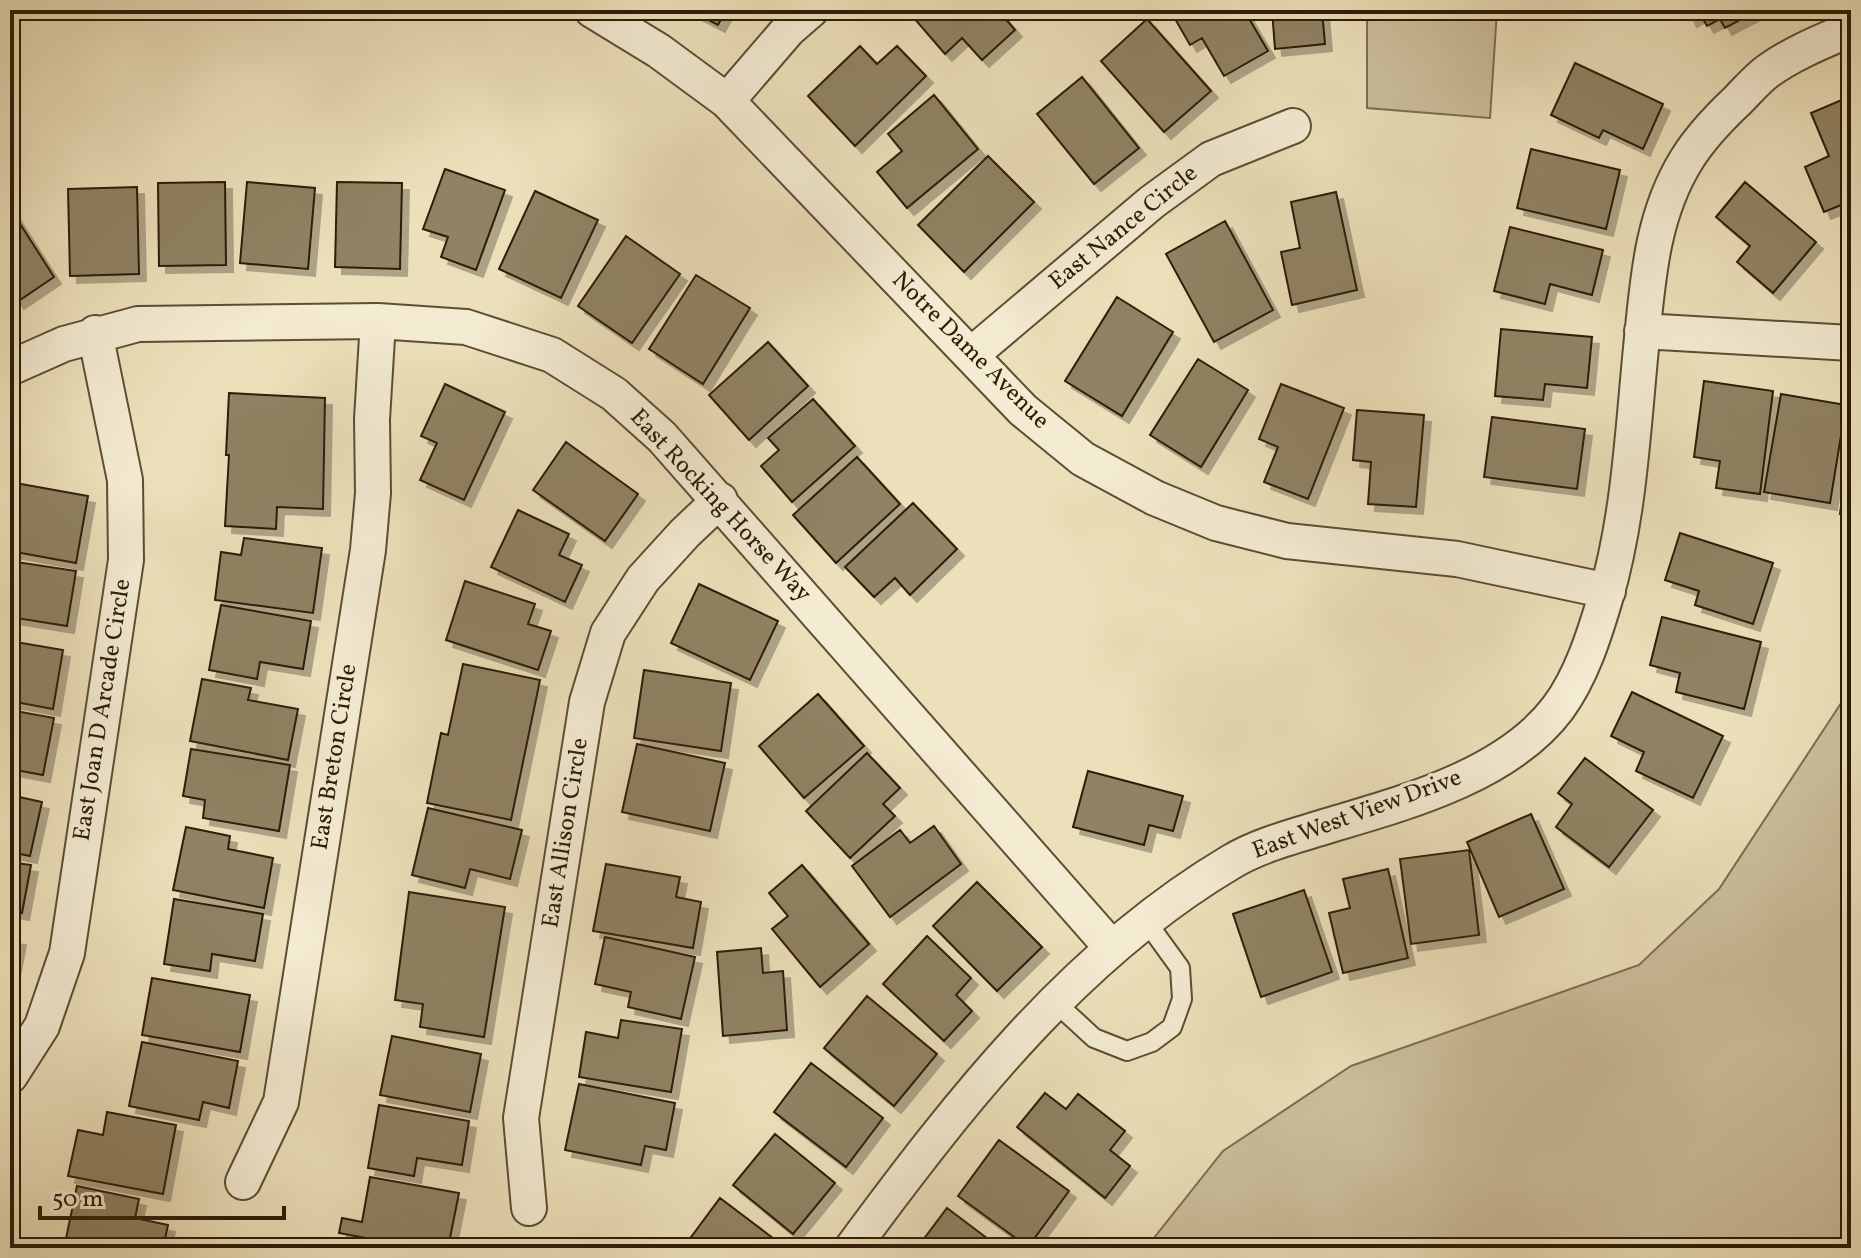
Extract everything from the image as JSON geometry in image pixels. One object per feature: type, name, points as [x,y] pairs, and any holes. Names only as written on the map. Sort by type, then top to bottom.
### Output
[{"type":"street","name":"Notre Dame Avenue","points":[[592,10],[659,51],[727,101],[1023,410],[1083,459],[1155,498],[1216,523],[1287,541],[1457,559],[1608,591]]},
{"type":"street","points":[[727,101],[788,30],[811,10]]},
{"type":"street","name":"East West View Drive","points":[[852,1248],[969,1095],[1112,948],[1181,894],[1235,859],[1289,837],[1442,789],[1488,766],[1513,749],[1557,709],[1578,672],[1596,630],[1622,536],[1647,270],[1662,211],[1687,158],[1722,115],[1766,72],[1812,45],[1851,29]]},
{"type":"street","name":"East Nance Circle","points":[[971,355],[1152,202],[1211,159],[1293,126]]},
{"type":"street","name":"East Rocking Horse Way","points":[[10,368],[42,352],[95,333],[138,324],[378,321],[466,327],[552,355],[614,394],[662,437],[1112,948]]},
{"type":"street","name":"East Breton Circle","points":[[243,1182],[281,1102],[314,897],[368,550],[373,493],[372,419],[378,321]]},
{"type":"street","points":[[1642,331],[1851,343]]},
{"type":"street","name":"East Joan D Arcade Circle","points":[[10,1076],[42,1026],[67,953],[126,560],[125,480],[95,333]]},
{"type":"street","name":"East Allison Circle","points":[[529,1208],[521,1118],[587,702],[608,633],[643,579],[720,500]]},
{"type":"lane","points":[[1056,1003],[1094,1038],[1127,1051],[1152,1042],[1172,1027],[1182,999],[1180,968],[1146,921]]},
{"type":"shaded area","points":[[1367,10],[1497,10],[1490,118],[1367,108]]},
{"type":"shaded area","points":[[1851,688],[1851,1248],[1146,1248],[1223,1151],[1351,1066],[1639,965],[1719,889]]},
{"type":"building","points":[[689,10],[726,10],[718,25]]},
{"type":"building","points":[[907,10],[998,10],[1015,30],[982,60],[962,38],[945,54]]},
{"type":"building","points":[[1170,10],[1244,10],[1268,51],[1224,76],[1202,38],[1190,45]]},
{"type":"building","points":[[1272,10],[1322,10],[1325,44],[1275,49]]},
{"type":"building","points":[[1685,10],[1759,10],[1725,28],[1720,19],[1707,26],[1700,14],[1690,20]]},
{"type":"building","points":[[1147,19],[1211,91],[1164,132],[1101,61]]},
{"type":"building","points":[[860,46],[877,64],[897,46],[926,76],[855,146],[808,96]]},
{"type":"building","points":[[1575,63],[1663,104],[1643,149],[1603,130],[1599,138],[1551,115]]},
{"type":"building","points":[[1082,77],[1139,148],[1094,184],[1037,114]]},
{"type":"building","points":[[934,95],[978,149],[907,208],[877,172],[902,151],[888,134]]},
{"type":"building","points":[[1851,96],[1851,201],[1824,212],[1805,167],[1829,156],[1811,113]]},
{"type":"building","points":[[1531,149],[1620,170],[1606,229],[1517,208]]},
{"type":"building","points":[[988,156],[1034,202],[964,272],[918,225]]},
{"type":"building","points":[[445,169],[505,190],[476,270],[441,257],[448,237],[423,229]]},
{"type":"building","points":[[225,182],[226,265],[159,266],[158,183]]},
{"type":"building","points":[[247,182],[315,188],[308,269],[240,263]]},
{"type":"building","points":[[337,182],[402,183],[400,269],[335,267]]},
{"type":"building","points":[[1745,182],[1816,242],[1773,293],[1737,262],[1750,246],[1716,217]]},
{"type":"building","points":[[137,187],[139,274],[70,276],[68,189]]},
{"type":"building","points":[[535,191],[598,220],[561,298],[499,269]]},
{"type":"building","points":[[1336,192],[1357,290],[1292,305],[1281,252],[1300,248],[1291,202]]},
{"type":"building","points":[[10,208],[54,277],[17,302],[10,291]]},
{"type":"building","points":[[1225,221],[1273,310],[1214,342],[1166,254]]},
{"type":"building","points":[[1510,227],[1603,250],[1592,295],[1550,284],[1545,304],[1494,291]]},
{"type":"building","points":[[626,236],[680,274],[632,343],[578,306]]},
{"type":"building","points":[[696,275],[750,308],[703,384],[649,349]]},
{"type":"building","points":[[1117,297],[1173,332],[1122,416],[1065,381]]},
{"type":"building","points":[[1501,329],[1592,337],[1587,388],[1545,384],[1543,400],[1495,396]]},
{"type":"building","points":[[768,342],[808,386],[749,440],[709,395]]},
{"type":"building","points":[[1198,359],[1248,390],[1201,467],[1150,435]]},
{"type":"building","points":[[1704,381],[1773,391],[1760,494],[1716,488],[1720,461],[1694,457]]},
{"type":"building","points":[[445,384],[505,412],[464,500],[420,480],[437,443],[421,436]]},
{"type":"building","points":[[1281,384],[1344,408],[1308,499],[1264,482],[1278,447],[1259,439]]},
{"type":"building","points":[[229,393],[325,398],[323,509],[277,507],[276,529],[225,526]]},
{"type":"building","points":[[1781,394],[1846,405],[1830,503],[1764,492]]},
{"type":"building","points":[[813,399],[855,446],[792,502],[761,466],[779,450],[768,438]]},
{"type":"building","points":[[1357,410],[1424,415],[1416,507],[1368,504],[1371,462],[1353,460]]},
{"type":"building","points":[[1492,417],[1585,429],[1577,489],[1484,477]]},
{"type":"building","points":[[1851,428],[1851,516],[1840,514]]},
{"type":"building","points":[[566,442],[638,494],[605,541],[533,490]]},
{"type":"building","points":[[857,457],[900,504],[836,563],[793,515]]},
{"type":"building","points":[[10,482],[88,496],[76,563],[10,551]]},
{"type":"building","points":[[913,503],[957,549],[910,595],[895,578],[874,597],[845,567]]},
{"type":"building","points":[[518,510],[569,534],[559,555],[582,565],[565,602],[491,567]]},
{"type":"building","points":[[1680,533],[1773,563],[1753,624],[1695,605],[1699,591],[1665,580]]},
{"type":"building","points":[[244,538],[322,548],[313,613],[215,600],[221,552],[241,555]]},
{"type":"building","points":[[10,561],[76,571],[67,626],[10,617]]},
{"type":"building","points":[[465,581],[535,604],[528,624],[551,631],[538,670],[446,640]]},
{"type":"building","points":[[699,584],[778,621],[750,680],[671,643]]},
{"type":"building","points":[[221,605],[311,621],[303,669],[260,662],[257,679],[209,670]]},
{"type":"building","points":[[1662,617],[1761,642],[1744,709],[1676,692],[1680,673],[1650,665]]},
{"type":"building","points":[[10,641],[63,650],[53,709],[10,701]]},
{"type":"building","points":[[463,664],[540,680],[511,820],[427,803],[441,733],[448,735]]},
{"type":"building","points":[[644,670],[731,683],[721,751],[634,738]]},
{"type":"building","points":[[202,679],[251,688],[248,700],[298,709],[288,760],[190,741]]},
{"type":"building","points":[[1632,692],[1723,736],[1693,798],[1636,771],[1644,752],[1611,736]]},
{"type":"building","points":[[818,694],[864,746],[804,798],[759,746]]},
{"type":"building","points":[[10,710],[54,718],[43,775],[10,769]]},
{"type":"building","points":[[637,744],[725,763],[710,831],[622,812]]},
{"type":"building","points":[[191,749],[290,765],[279,831],[203,818],[205,800],[183,796]]},
{"type":"building","points":[[867,753],[900,788],[883,804],[895,816],[850,858],[806,811]]},
{"type":"building","points":[[1585,758],[1653,810],[1609,867],[1556,827],[1572,804],[1558,793]]},
{"type":"building","points":[[1088,771],[1183,796],[1173,831],[1149,825],[1144,845],[1073,827]]},
{"type":"building","points":[[10,795],[42,802],[30,856],[10,852]]},
{"type":"building","points":[[428,808],[522,830],[510,879],[470,869],[465,888],[412,875]]},
{"type":"building","points":[[1531,814],[1564,889],[1499,917],[1467,842]]},
{"type":"building","points":[[934,826],[961,864],[890,917],[852,866],[900,830],[910,843]]},
{"type":"building","points":[[186,827],[230,836],[228,849],[273,858],[264,908],[173,890]]},
{"type":"building","points":[[1469,850],[1479,935],[1411,944],[1400,859]]},
{"type":"building","points":[[10,862],[31,865],[22,913],[10,911]]},
{"type":"building","points":[[606,864],[680,877],[676,897],[701,902],[693,948],[593,931]]},
{"type":"building","points":[[802,865],[869,944],[820,987],[772,929],[788,916],[769,893]]},
{"type":"building","points":[[1388,869],[1408,958],[1343,973],[1329,913],[1350,908],[1343,879]]},
{"type":"building","points":[[977,882],[1042,947],[997,991],[933,926]]},
{"type":"building","points":[[1304,890],[1332,972],[1261,997],[1233,914]]},
{"type":"building","points":[[409,892],[505,907],[484,1037],[420,1027],[423,1004],[395,1000]]},
{"type":"building","points":[[174,899],[263,914],[255,961],[212,954],[210,971],[164,964]]},
{"type":"building","points":[[927,936],[971,978],[956,995],[972,1011],[944,1041],[883,984]]},
{"type":"building","points":[[10,937],[19,938],[10,986]]},
{"type":"building","points":[[605,937],[695,957],[681,1019],[628,1007],[631,992],[595,984]]},
{"type":"building","points":[[761,948],[763,973],[783,971],[787,1030],[723,1036],[717,952]]},
{"type":"building","points":[[152,978],[250,995],[240,1052],[142,1035]]},
{"type":"building","points":[[867,996],[937,1054],[894,1106],[824,1048]]},
{"type":"building","points":[[621,1020],[682,1029],[671,1092],[579,1077],[586,1032],[618,1038]]},
{"type":"building","points":[[392,1036],[481,1054],[470,1112],[380,1095]]},
{"type":"building","points":[[142,1042],[238,1061],[229,1108],[203,1102],[199,1120],[129,1106]]},
{"type":"building","points":[[811,1063],[883,1118],[846,1167],[774,1112]]},
{"type":"building","points":[[579,1084],[675,1103],[666,1150],[645,1146],[641,1165],[565,1150]]},
{"type":"building","points":[[1045,1093],[1066,1109],[1078,1094],[1125,1131],[1110,1150],[1130,1166],[1105,1198],[1017,1127]]},
{"type":"building","points":[[379,1105],[469,1121],[462,1165],[417,1158],[414,1176],[368,1168]]},
{"type":"building","points":[[107,1112],[176,1125],[163,1194],[68,1176],[78,1130],[103,1135]]},
{"type":"building","points":[[775,1134],[835,1183],[793,1234],[733,1185]]},
{"type":"building","points":[[999,1140],[1069,1191],[1028,1247],[958,1196]]},
{"type":"building","points":[[370,1177],[459,1193],[448,1248],[419,1248],[339,1233],[342,1218],[362,1222]]},
{"type":"building","points":[[77,1186],[139,1199],[135,1218],[168,1225],[163,1248],[64,1248]]},
{"type":"building","points":[[720,1198],[786,1248],[683,1248]]},
{"type":"building","points":[[947,1208],[1000,1248],[917,1248]]}]
